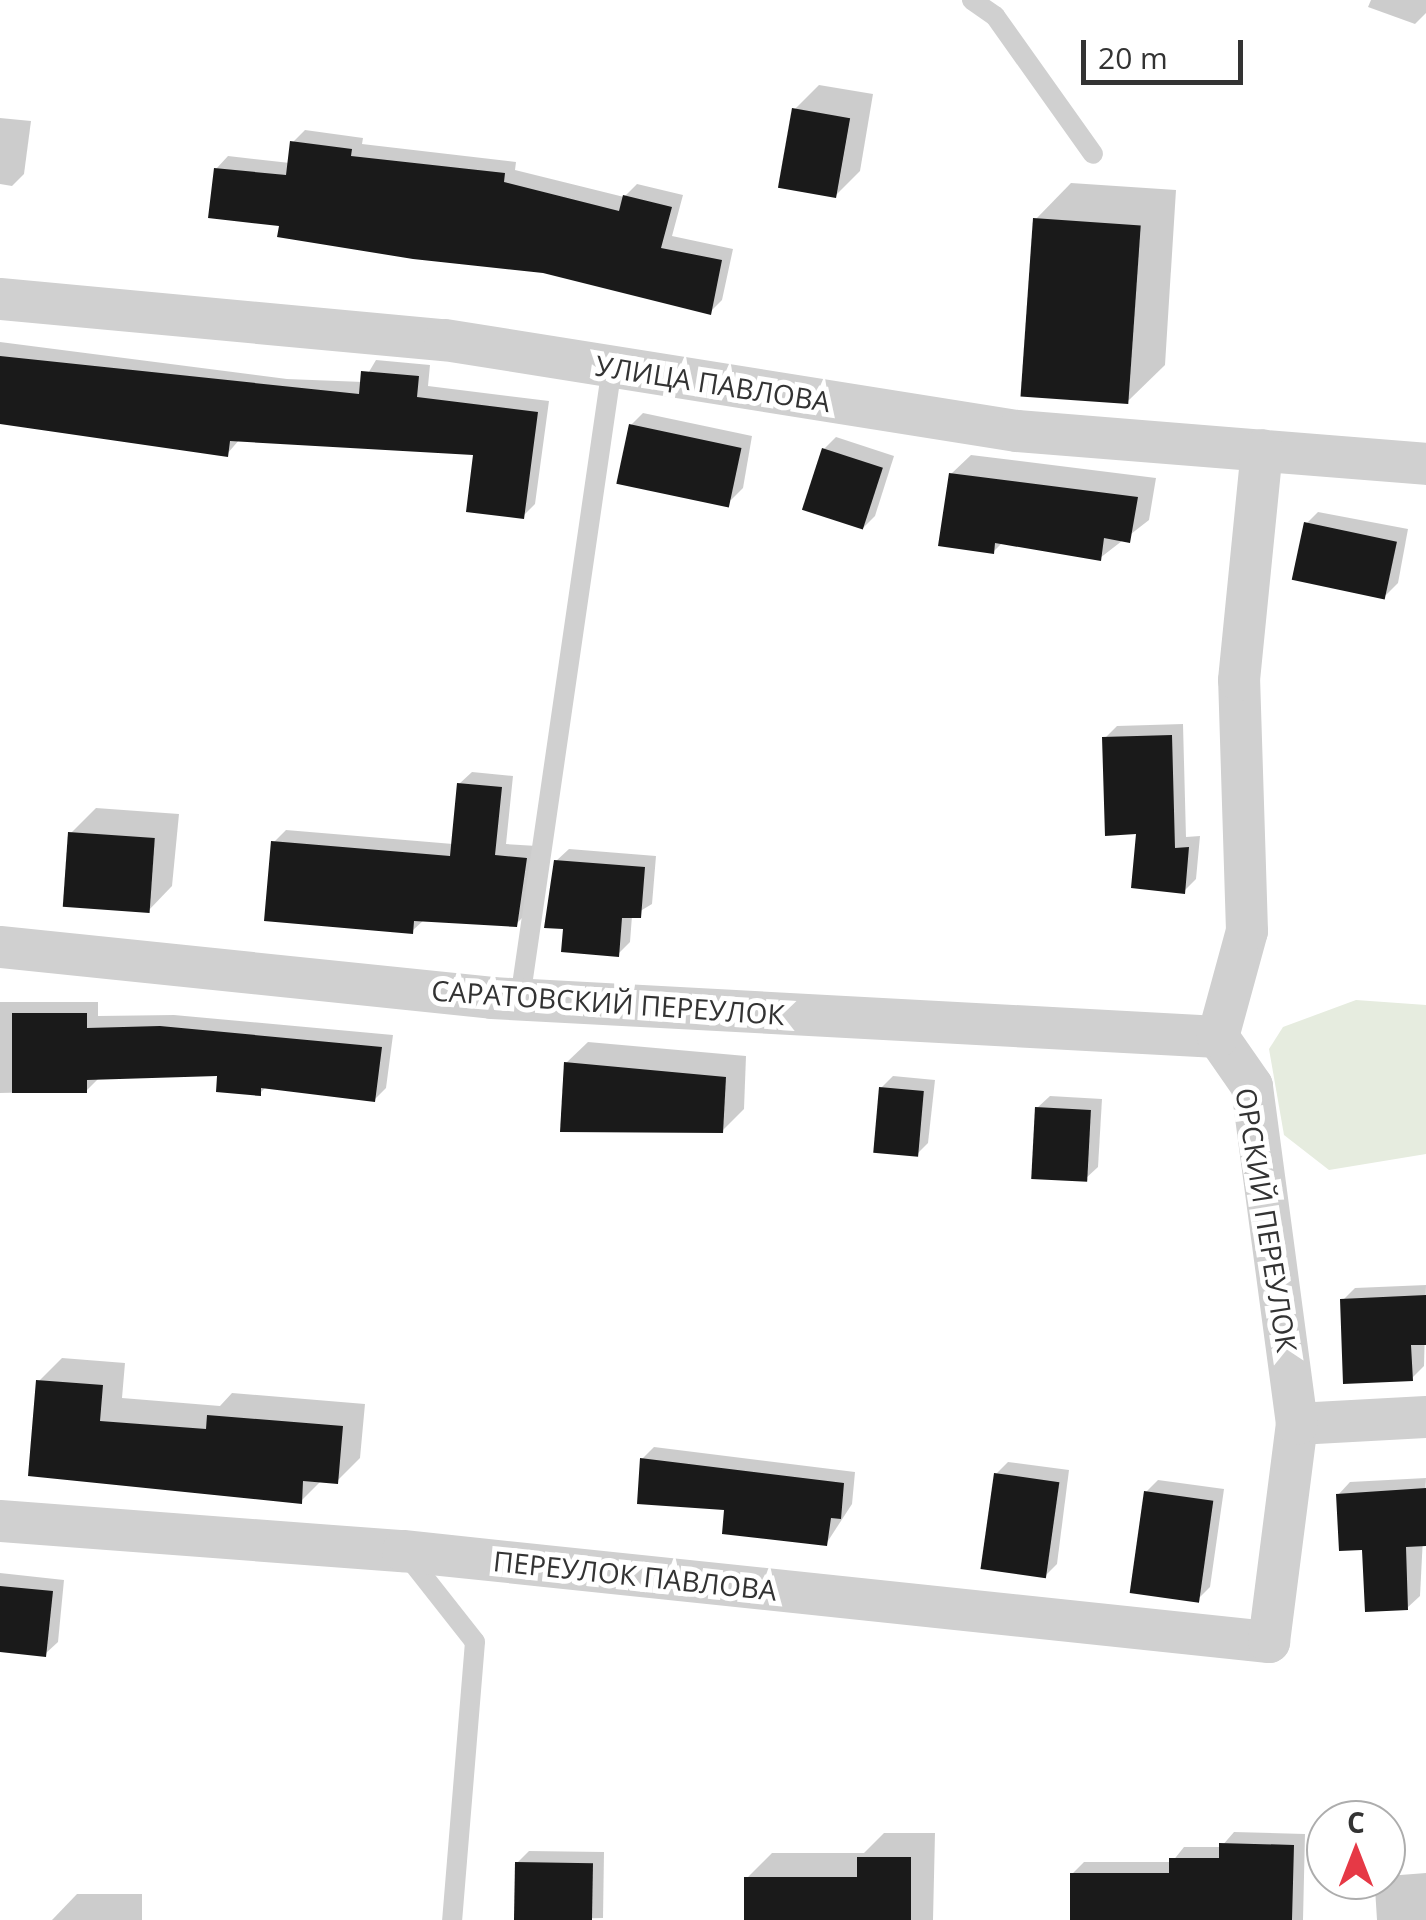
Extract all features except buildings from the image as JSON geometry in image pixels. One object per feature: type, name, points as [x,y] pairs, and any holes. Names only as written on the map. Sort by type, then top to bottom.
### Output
[{"type":"street","name":"УЛИЦА ПАВЛОВА","points":[[0,299],[445,340],[1017,430],[1426,464]]},
{"type":"street","points":[[1218,1037],[1248,931],[1239,680],[1262,450]]},
{"type":"street","name":"САРАТОВСКИЙ ПЕРЕУЛОК","points":[[0,946],[520,1000],[1218,1037]]},
{"type":"street","name":"ОРСКИЙ ПЕРЕУЛОК","points":[[1218,1037],[1252,1086],[1297,1424],[1269,1642]]},
{"type":"street","points":[[1297,1424],[1426,1417]]},
{"type":"street","name":"ПЕРЕУЛОК ПАВЛОВА","points":[[0,1521],[404,1551],[1269,1642]]},
{"type":"lane","points":[[972,0],[995,16],[1093,154]]},
{"type":"lane","points":[[520,1000],[612,367]]},
{"type":"lane","points":[[404,1551],[475,1642],[452,1920]]},
{"type":"shaded area","points":[[1356,1000],[1426,1005],[1426,1154],[1329,1170],[1284,1135],[1269,1049],[1283,1027]]}]
